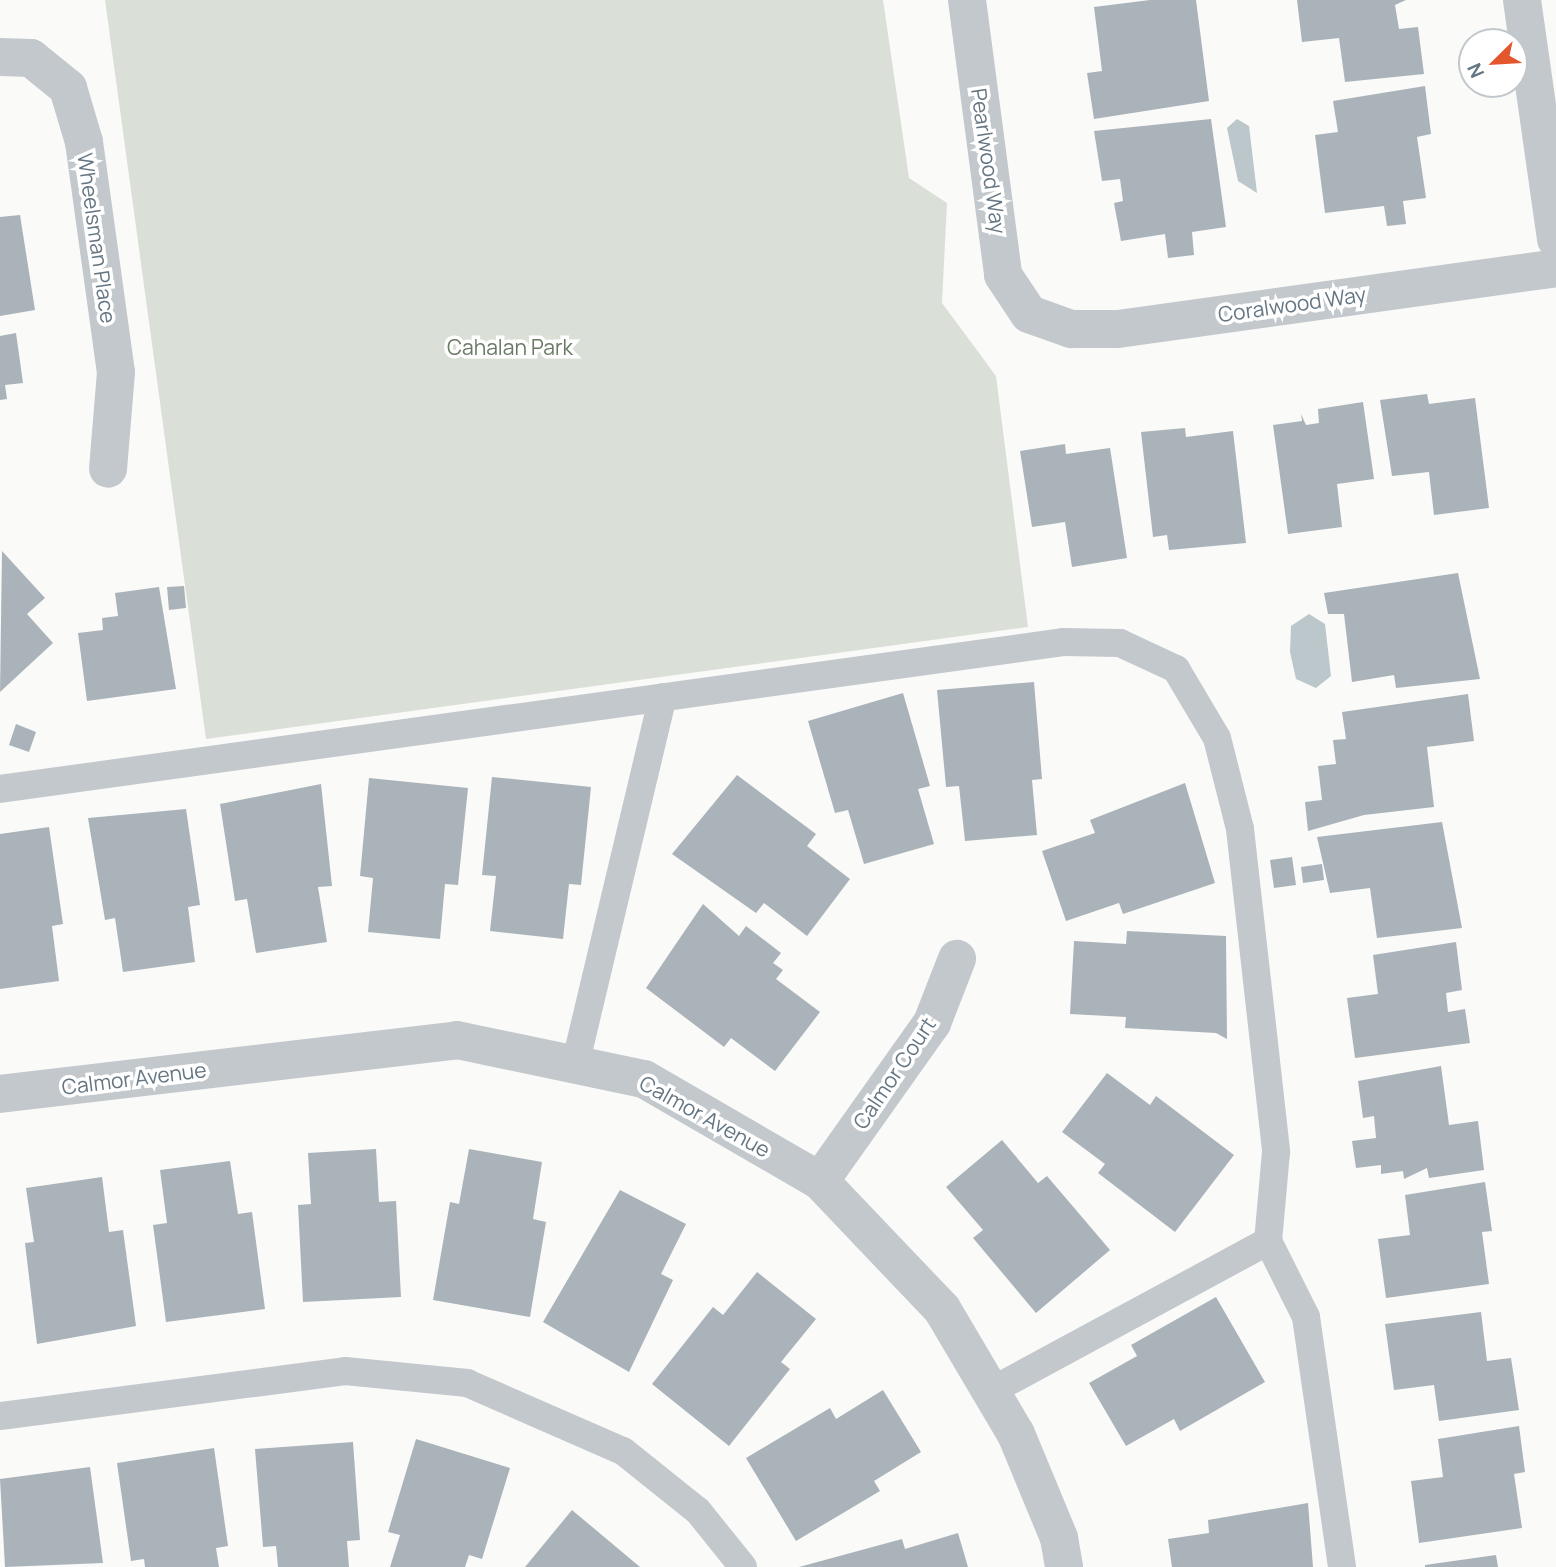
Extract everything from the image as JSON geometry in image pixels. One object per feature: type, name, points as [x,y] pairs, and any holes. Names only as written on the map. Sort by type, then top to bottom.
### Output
[{"type":"street","name":"Pearlwood Way","points":[[967,0],[1003,275],[1029,314]]},
{"type":"street","points":[[1522,0],[1556,240]]},
{"type":"street","name":"Wheelsman Place","points":[[0,57],[32,58],[68,88],[84,142],[116,372],[108,469]]},
{"type":"street","name":"Coralwood Way","points":[[1029,314],[1071,329],[1118,329],[1556,268]]},
{"type":"street","name":"Calmor Court","points":[[820,1181],[932,1023],[957,959]]},
{"type":"street","name":"Calmor Avenue","points":[[0,1094],[457,1040],[576,1061],[644,1079],[820,1181],[942,1309],[991,1391],[1055,1526],[1064,1567]]},
{"type":"lane","points":[[0,789],[1063,642],[1120,643],[1176,668],[1217,738],[1240,829],[1276,1152],[1268,1241],[1306,1317],[1342,1567]]},
{"type":"lane","points":[[576,1061],[663,697]]},
{"type":"lane","points":[[991,1391],[1268,1241]]},
{"type":"lane","points":[[0,1416],[345,1371],[467,1383],[622,1451],[698,1511],[743,1567]]},
{"type":"green space","name":"Cahalan Park","points":[[105,0],[883,0],[909,178],[947,203],[942,303],[996,376],[1028,627],[206,739]]},
{"type":"shaded area","points":[[1237,119],[1249,126],[1257,193],[1238,181],[1227,128]]},
{"type":"shaded area","points":[[1309,614],[1325,624],[1331,676],[1316,688],[1296,679],[1290,652],[1291,626]]},
{"type":"building","points":[[1150,0],[1196,0],[1209,101],[1094,119],[1087,73],[1102,71],[1094,7]]},
{"type":"building","points":[[1297,0],[1406,0],[1395,5],[1399,29],[1418,27],[1424,74],[1345,82],[1339,38],[1302,42]]},
{"type":"building","points":[[1425,86],[1431,134],[1417,137],[1426,198],[1403,201],[1406,224],[1387,226],[1384,206],[1325,213],[1315,135],[1338,132],[1333,101]]},
{"type":"building","points":[[1211,119],[1226,227],[1192,232],[1194,255],[1168,258],[1165,234],[1121,241],[1114,203],[1123,201],[1120,179],[1102,181],[1094,131]]},
{"type":"building","points":[[20,215],[35,310],[0,316],[0,217]]},
{"type":"building","points":[[16,333],[23,383],[5,385],[7,399],[0,400],[0,336]]},
{"type":"building","points":[[1427,394],[1429,404],[1475,398],[1489,508],[1434,515],[1429,472],[1392,476],[1380,400]]},
{"type":"building","points":[[1363,402],[1374,479],[1337,484],[1342,527],[1288,534],[1273,425],[1302,421],[1301,414],[1306,425],[1319,423],[1318,409]]},
{"type":"building","points":[[1185,428],[1186,437],[1233,431],[1246,543],[1169,550],[1167,535],[1153,537],[1141,432]]},
{"type":"building","points":[[1065,444],[1066,454],[1110,448],[1127,558],[1072,567],[1065,522],[1032,527],[1020,451]]},
{"type":"building","points":[[2,551],[45,598],[27,614],[53,643],[0,692]]},
{"type":"building","points":[[1458,573],[1480,679],[1396,688],[1394,675],[1352,682],[1344,614],[1328,614],[1324,593]]},
{"type":"building","points":[[184,586],[186,608],[169,610],[167,587]]},
{"type":"building","points":[[159,587],[176,689],[87,701],[78,633],[103,630],[102,618],[118,616],[115,593]]},
{"type":"building","points":[[1034,682],[1042,779],[1032,780],[1037,835],[965,841],[959,786],[946,787],[937,690]]},
{"type":"building","points":[[903,693],[930,786],[918,789],[934,844],[864,864],[848,810],[835,813],[808,721]]},
{"type":"building","points":[[1468,694],[1474,741],[1427,747],[1434,807],[1364,815],[1308,831],[1305,802],[1322,800],[1318,766],[1336,764],[1333,740],[1346,739],[1342,712]]},
{"type":"building","points":[[16,724],[36,732],[29,752],[9,745]]},
{"type":"building","points":[[737,775],[816,834],[807,846],[850,879],[807,936],[764,903],[756,913],[672,854]]},
{"type":"building","points":[[492,777],[591,787],[581,885],[569,884],[563,939],[490,931],[496,876],[482,875]]},
{"type":"building","points":[[369,778],[468,788],[458,885],[445,884],[440,939],[368,932],[373,878],[360,876]]},
{"type":"building","points":[[1185,783],[1215,883],[1123,914],[1119,903],[1066,921],[1042,851],[1095,833],[1090,820]]},
{"type":"building","points":[[321,784],[332,886],[318,887],[327,942],[256,953],[247,899],[235,901],[220,804]]},
{"type":"building","points":[[186,809],[200,905],[188,907],[195,962],[123,972],[115,918],[105,920],[88,818]]},
{"type":"building","points":[[1442,822],[1462,928],[1377,938],[1370,888],[1330,893],[1317,837]]},
{"type":"building","points":[[49,827],[63,924],[52,926],[59,981],[0,989],[0,834]]},
{"type":"building","points":[[1292,857],[1296,885],[1274,888],[1270,860]]},
{"type":"building","points":[[1322,864],[1324,880],[1303,883],[1301,867]]},
{"type":"building","points":[[703,904],[739,936],[746,926],[781,953],[773,963],[783,970],[776,979],[820,1012],[775,1071],[731,1038],[724,1047],[646,988]]},
{"type":"building","points":[[1127,931],[1226,936],[1227,1039],[1216,1033],[1125,1028],[1126,1017],[1070,1014],[1074,941],[1126,944]]},
{"type":"building","points":[[1456,942],[1462,990],[1446,993],[1448,1012],[1465,1009],[1470,1043],[1355,1058],[1347,998],[1378,994],[1373,955]]},
{"type":"building","points":[[1441,1066],[1449,1125],[1478,1121],[1484,1170],[1429,1178],[1427,1168],[1404,1179],[1403,1171],[1381,1174],[1381,1165],[1356,1168],[1352,1141],[1376,1138],[1374,1116],[1363,1118],[1358,1081]]},
{"type":"building","points":[[1107,1073],[1150,1105],[1156,1096],[1234,1155],[1175,1232],[1098,1173],[1105,1164],[1062,1132]]},
{"type":"building","points":[[1002,1140],[1038,1183],[1047,1176],[1110,1250],[1036,1313],[973,1238],[983,1230],[946,1187]]},
{"type":"building","points":[[376,1149],[379,1202],[396,1201],[401,1297],[303,1302],[298,1205],[311,1204],[308,1153]]},
{"type":"building","points":[[469,1149],[542,1162],[533,1219],[546,1222],[530,1317],[433,1300],[450,1202],[459,1204]]},
{"type":"building","points":[[230,1161],[238,1214],[252,1212],[265,1309],[166,1322],[153,1225],[167,1223],[160,1170]]},
{"type":"building","points":[[102,1177],[109,1232],[123,1230],[136,1326],[37,1344],[25,1243],[34,1242],[26,1188]]},
{"type":"building","points":[[1485,1182],[1492,1231],[1482,1232],[1489,1284],[1386,1298],[1378,1239],[1410,1235],[1405,1195]]},
{"type":"building","points":[[620,1190],[686,1224],[661,1274],[673,1280],[629,1372],[543,1322]]},
{"type":"building","points":[[757,1272],[816,1319],[781,1362],[790,1369],[729,1446],[652,1384],[713,1307],[723,1315]]},
{"type":"building","points":[[1216,1297],[1265,1382],[1180,1431],[1174,1419],[1126,1446],[1089,1383],[1137,1356],[1131,1345]]},
{"type":"building","points":[[1481,1312],[1487,1361],[1511,1358],[1519,1410],[1439,1421],[1434,1385],[1394,1390],[1385,1324]]},
{"type":"building","points":[[883,1390],[921,1452],[874,1481],[880,1491],[796,1541],[746,1458],[830,1408],[836,1419]]},
{"type":"building","points":[[1519,1426],[1525,1472],[1514,1474],[1522,1528],[1419,1543],[1411,1481],[1443,1477],[1438,1439]]},
{"type":"building","points":[[416,1439],[510,1468],[482,1559],[469,1555],[465,1567],[390,1567],[400,1535],[388,1532]]},
{"type":"building","points":[[353,1442],[360,1540],[347,1541],[349,1567],[278,1567],[276,1546],[263,1547],[255,1449]]},
{"type":"building","points":[[214,1448],[228,1546],[216,1548],[219,1567],[145,1567],[144,1559],[131,1561],[117,1463]]},
{"type":"building","points":[[90,1467],[103,1563],[5,1567],[0,1479]]},
{"type":"building","points":[[1308,1503],[1313,1567],[1172,1567],[1168,1539],[1209,1533],[1208,1520]]},
{"type":"building","points":[[572,1510],[640,1567],[525,1567]]},
{"type":"building","points":[[958,1533],[968,1567],[799,1567],[902,1539],[905,1549]]},
{"type":"building","points":[[1496,1555],[1498,1567],[1425,1567],[1425,1565]]}]
